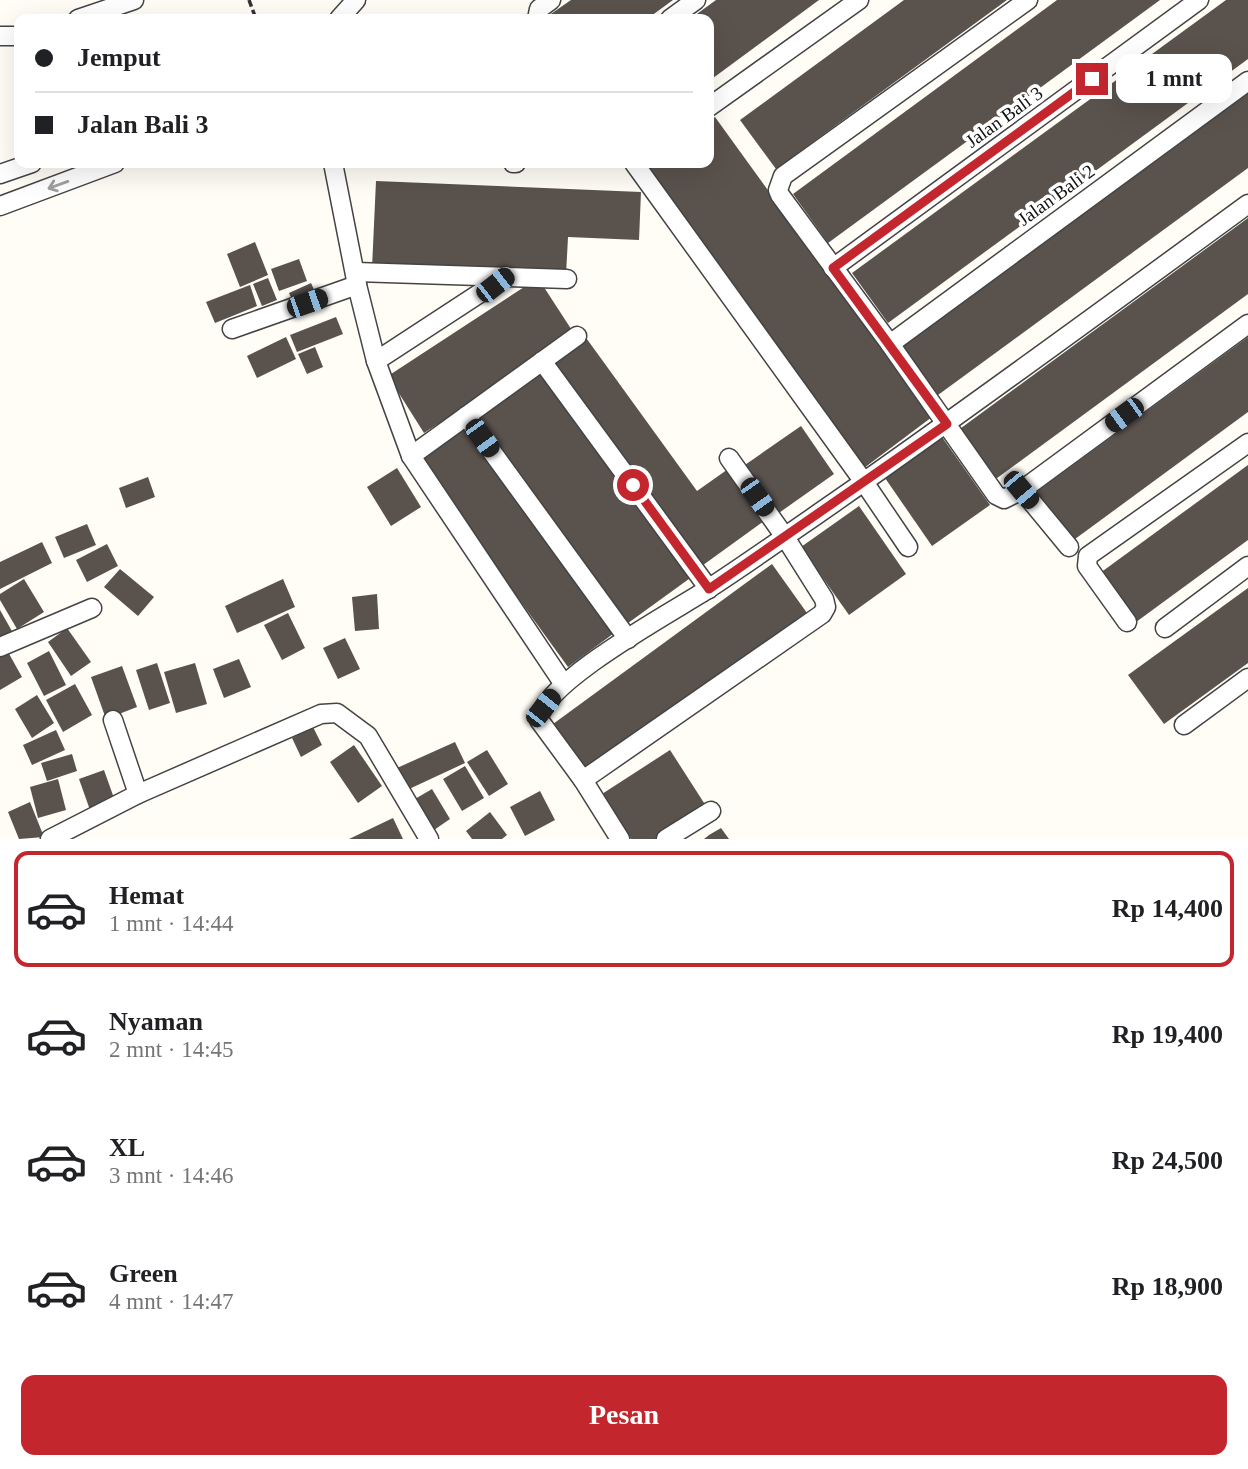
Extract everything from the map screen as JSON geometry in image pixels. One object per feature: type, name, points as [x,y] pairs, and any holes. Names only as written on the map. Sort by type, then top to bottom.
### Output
[{"type":"street","points":[[93,14],[134,0]]},
{"type":"street","points":[[343,14],[356,0]]},
{"type":"street","points":[[538,14],[539,9],[551,0]]},
{"type":"street","points":[[677,14],[696,0]]},
{"type":"street","points":[[714,103],[859,0]]},
{"type":"street","points":[[1028,0],[783,176],[778,190],[780,195],[890,344],[996,495],[1004,499],[1021,490],[1248,324]]},
{"type":"street","name":"Jalan Bali 3","points":[[833,268],[1199,0]]},
{"type":"street","name":"Jalan Bali 2","points":[[890,344],[1248,81]]},
{"type":"street","points":[[0,174],[17,168]]},
{"type":"street","points":[[334,168],[376,362],[411,456],[563,684]]},
{"type":"street","points":[[638,168],[864,482],[908,548]]},
{"type":"street","points":[[0,206],[81,169]]},
{"type":"street","points":[[620,839],[583,780],[539,720],[543,708],[563,684],[628,639],[709,589],[947,424],[1248,204]]},
{"type":"street","points":[[376,362],[506,276]]},
{"type":"street","points":[[232,329],[356,279],[506,276],[567,279]]},
{"type":"street","points":[[411,456],[577,336]]},
{"type":"street","points":[[542,361],[709,589]]},
{"type":"street","points":[[466,416],[628,639]]},
{"type":"street","points":[[1127,622],[1087,566],[1086,558],[1248,443]]},
{"type":"street","points":[[583,780],[822,614],[826,607],[785,537],[729,457]]},
{"type":"street","points":[[1021,490],[1069,547]]},
{"type":"street","points":[[1165,628],[1248,566]]},
{"type":"street","points":[[0,647],[92,608]]},
{"type":"street","points":[[1184,725],[1248,678]]},
{"type":"street","points":[[50,839],[138,794],[321,714],[337,713],[368,736],[429,839]]},
{"type":"street","points":[[113,720],[138,794]]},
{"type":"street","points":[[666,839],[710,811]]},
{"type":"building","points":[[571,0],[673,0],[654,14],[551,14]]},
{"type":"building","points":[[716,0],[819,0],[714,77],[714,14],[697,14]]},
{"type":"building","points":[[904,0],[1007,0],[776,169],[740,120]]},
{"type":"building","points":[[1057,0],[1160,0],[828,243],[793,194]]},
{"type":"building","points":[[1226,0],[1248,0],[1248,59],[888,323],[852,273]]},
{"type":"building","points":[[1248,93],[1248,168],[938,395],[903,346]]},
{"type":"building","points":[[714,118],[932,417],[864,468],[645,168],[714,168]]},
{"type":"building","points":[[376,181],[641,192],[639,240],[568,237],[566,275],[372,268]]},
{"type":"building","points":[[1248,218],[1248,294],[993,481],[957,431]]},
{"type":"building","points":[[255,242],[268,275],[240,287],[227,254]]},
{"type":"building","points":[[299,259],[307,281],[279,291],[271,269]]},
{"type":"building","points":[[268,278],[277,300],[262,306],[253,284]]},
{"type":"building","points":[[538,278],[575,335],[424,433],[388,376]]},
{"type":"building","points":[[311,283],[316,294],[294,304],[289,293]]},
{"type":"building","points":[[250,285],[257,306],[215,323],[206,302]]},
{"type":"building","points":[[336,317],[343,334],[297,352],[290,335]]},
{"type":"building","points":[[584,335],[697,491],[731,467],[768,518],[699,568],[548,361]]},
{"type":"building","points":[[286,337],[296,359],[257,378],[247,356]]},
{"type":"building","points":[[1248,337],[1248,412],[1071,542],[1035,493]]},
{"type":"building","points":[[315,347],[323,367],[307,374],[298,354]]},
{"type":"building","points":[[543,369],[693,576],[624,626],[473,419]]},
{"type":"building","points":[[467,425],[617,631],[568,667],[418,460]]},
{"type":"building","points":[[801,426],[834,474],[776,515],[742,467]]},
{"type":"building","points":[[942,437],[990,505],[932,546],[885,478]]},
{"type":"building","points":[[1248,465],[1248,540],[1132,625],[1096,576]]},
{"type":"building","points":[[397,468],[421,507],[391,526],[367,487]]},
{"type":"building","points":[[148,477],[155,497],[126,508],[119,488]]},
{"type":"building","points":[[859,506],[906,574],[849,615],[801,547]]},
{"type":"building","points":[[87,524],[96,545],[64,558],[55,537]]},
{"type":"building","points":[[42,542],[52,563],[0,589],[0,562]]},
{"type":"building","points":[[107,544],[118,566],[87,582],[76,560]]},
{"type":"building","points":[[772,564],[807,613],[589,773],[553,724]]},
{"type":"building","points":[[120,569],[154,597],[138,616],[104,587]]},
{"type":"building","points":[[24,579],[44,612],[17,629],[0,600],[0,594]]},
{"type":"building","points":[[283,579],[295,607],[237,633],[225,606]]},
{"type":"building","points":[[1248,588],[1248,663],[1164,724],[1128,675]]},
{"type":"building","points":[[377,594],[379,629],[355,631],[352,597]]},
{"type":"building","points":[[0,610],[13,633],[0,640]]},
{"type":"building","points":[[288,613],[305,648],[282,660],[264,625]]},
{"type":"building","points":[[67,628],[91,662],[71,676],[48,642]]},
{"type":"building","points":[[345,638],[360,669],[338,679],[323,648]]},
{"type":"building","points":[[49,651],[66,685],[44,696],[27,663]]},
{"type":"building","points":[[8,652],[22,677],[0,690],[0,656]]},
{"type":"building","points":[[239,659],[251,687],[224,698],[213,669]]},
{"type":"building","points":[[157,663],[170,703],[149,710],[136,670]]},
{"type":"building","points":[[195,663],[207,704],[176,713],[164,672]]},
{"type":"building","points":[[122,666],[137,707],[106,719],[91,677]]},
{"type":"building","points":[[75,684],[92,715],[63,732],[46,700]]},
{"type":"building","points":[[37,695],[54,723],[32,738],[15,709]]},
{"type":"building","points":[[313,727],[322,745],[301,757],[292,738]]},
{"type":"building","points":[[56,730],[65,750],[32,765],[23,745]]},
{"type":"building","points":[[455,742],[465,763],[407,790],[397,768]]},
{"type":"building","points":[[354,745],[382,786],[358,803],[330,762]]},
{"type":"building","points":[[487,750],[508,784],[489,796],[467,762]]},
{"type":"building","points":[[670,750],[706,806],[656,839],[631,839],[602,794]]},
{"type":"building","points":[[72,754],[77,771],[47,781],[41,763]]},
{"type":"building","points":[[465,766],[484,798],[462,811],[443,779]]},
{"type":"building","points":[[104,770],[115,801],[90,810],[79,779]]},
{"type":"building","points":[[58,779],[66,810],[38,818],[30,787]]},
{"type":"building","points":[[432,789],[450,819],[434,830],[415,799]]},
{"type":"building","points":[[540,791],[555,820],[525,836],[510,807]]},
{"type":"building","points":[[30,802],[44,837],[19,839],[8,812]]},
{"type":"building","points":[[490,812],[507,835],[502,839],[472,839],[466,831]]},
{"type":"building","points":[[393,818],[403,839],[349,839]]},
{"type":"building","points":[[721,828],[729,839],[704,839],[709,835]]},
{"type":"route","points":[[633,485],[709,589],[947,424],[833,268],[1092,79]]}]
